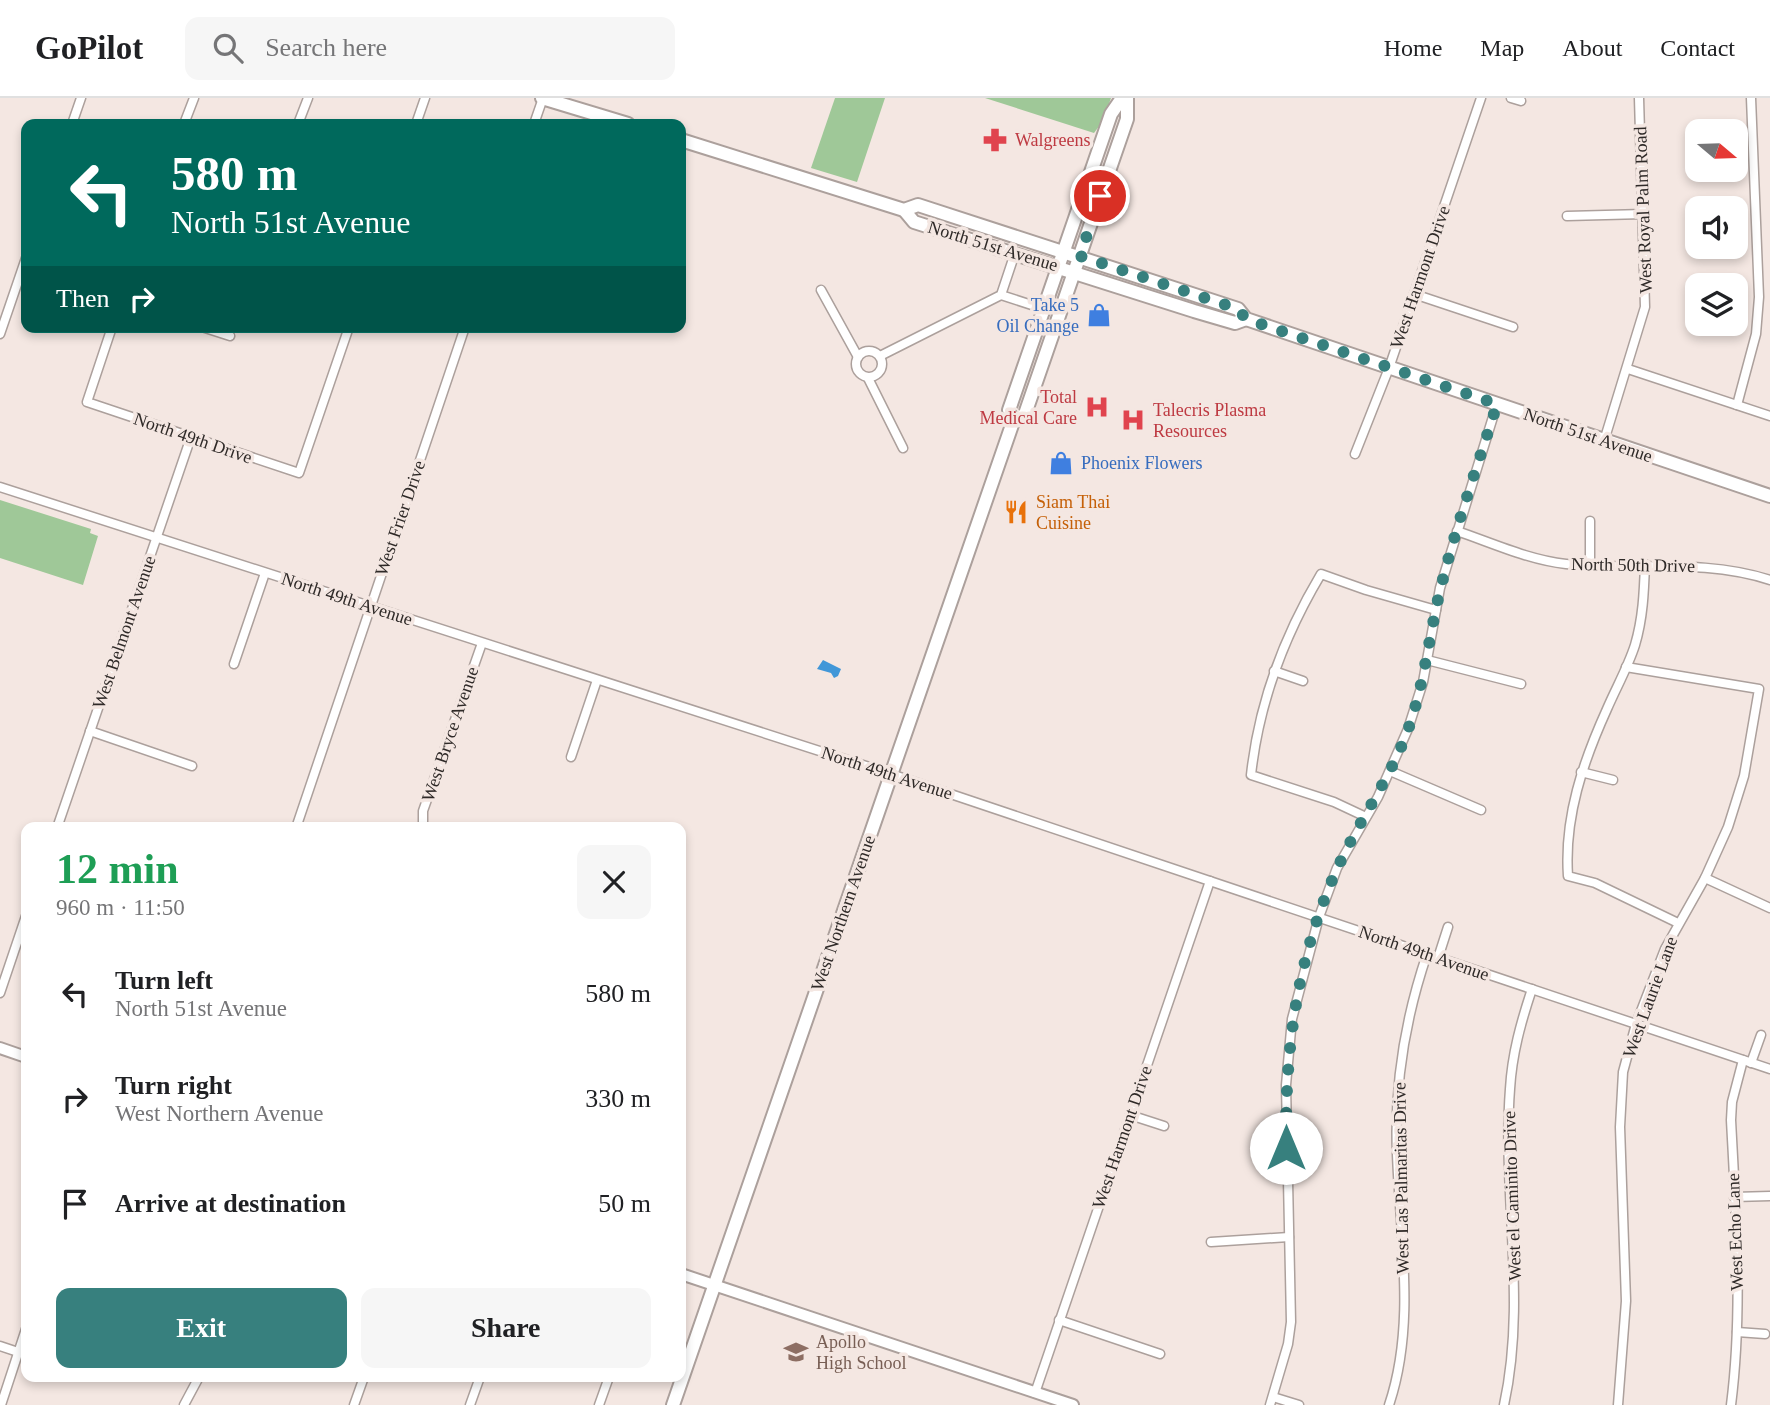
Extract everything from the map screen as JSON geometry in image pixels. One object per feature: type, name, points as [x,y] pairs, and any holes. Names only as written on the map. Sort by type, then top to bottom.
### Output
[{"type":"main road","points":[[543,98],[612,119]]},
{"type":"main road","name":"West Northern Avenue","points":[[1013,422],[1009,410],[1111,114],[1124,98]]},
{"type":"main road","name":"West Northern Avenue","points":[[686,1367],[1013,422],[1025,414],[1080,256],[1127,119],[1124,98]]},
{"type":"main road","name":"North 51st Avenue","points":[[686,142],[904,210],[914,222],[1235,323],[1246,319]]},
{"type":"main road","name":"North 51st Avenue","points":[[904,210],[918,205],[1080,256],[1238,309],[1246,319],[1770,496]]},
{"type":"main road","name":"West Northern Avenue","points":[[673,1405],[681,1382]]},
{"type":"street","points":[[74,119],[81,98]]},
{"type":"street","points":[[186,119],[194,98]]},
{"type":"street","points":[[300,119],[308,98]]},
{"type":"street","points":[[418,119],[425,98]]},
{"type":"street","points":[[536,119],[543,98]]},
{"type":"street","name":"West Harmont Drive","points":[[1355,454],[1389,368],[1481,98]]},
{"type":"street","points":[[1511,98],[1521,101]]},
{"type":"street","name":"West Royal Palm Road","points":[[1604,441],[1645,307],[1639,98]]},
{"type":"street","points":[[1737,405],[1756,334],[1759,298],[1751,98]]},
{"type":"street","points":[[1567,216],[1644,214]]},
{"type":"street","points":[[1001,295],[1015,253]]},
{"type":"street","points":[[0,334],[21,273]]},
{"type":"street","points":[[821,290],[858,357],[857,370],[868,378],[903,448]]},
{"type":"street","points":[[1414,294],[1513,327]]},
{"type":"street","points":[[880,356],[1001,295],[1044,309]]},
{"type":"street","name":"North 49th Drive","points":[[110,333],[87,402],[299,473],[347,333]]},
{"type":"street","points":[[220,333],[229,336]]},
{"type":"street","name":"West Frier Drive","points":[[298,822],[463,333]]},
{"type":"street","points":[[858,357],[869,351],[880,356],[883,364],[880,373],[868,378]]},
{"type":"street","points":[[1628,369],[1770,416]]},
{"type":"street","points":[[1299,1405],[1272,1401],[1291,1322],[1286,1148],[1287,1053],[1300,982],[1337,868],[1391,771],[1416,706],[1436,610],[1457,531],[1497,404]]},
{"type":"street","name":"West Belmont Avenue","points":[[59,822],[191,437]]},
{"type":"street","name":"North 49th Avenue","points":[[0,487],[891,774],[1770,1069]]},
{"type":"street","points":[[1590,521],[1590,565]]},
{"type":"street","name":"North 50th Drive","points":[[1457,531],[1552,562],[1714,567],[1770,580]]},
{"type":"street","points":[[1646,564],[1641,622],[1626,667],[1581,772],[1570,821],[1568,876],[1595,883],[1678,923]]},
{"type":"street","points":[[234,664],[265,572]]},
{"type":"street","points":[[1366,817],[1334,802],[1251,775],[1257,736],[1274,671],[1293,624],[1321,573],[1366,590],[1436,610]]},
{"type":"street","name":"West Bryce Avenue","points":[[424,822],[423,811],[482,643]]},
{"type":"street","points":[[1427,660],[1521,684]]},
{"type":"street","name":"West Laurie Lane","points":[[1618,1405],[1626,1301],[1620,1093],[1636,1024],[1678,923],[1705,878],[1736,803],[1750,749],[1759,689],[1626,667]]},
{"type":"street","points":[[1274,671],[1303,681]]},
{"type":"street","points":[[571,757],[597,680]]},
{"type":"street","points":[[90,731],[192,766]]},
{"type":"street","points":[[1391,771],[1482,810]]},
{"type":"street","points":[[1581,772],[1613,780]]},
{"type":"street","points":[[1705,878],[1770,908]]},
{"type":"street","name":"West Harmont Drive","points":[[1035,1393],[1210,881]]},
{"type":"street","points":[[1438,958],[1448,927]]},
{"type":"street","points":[[0,993],[21,940]]},
{"type":"street","name":"West Las Palmaritas Drive","points":[[1390,1405],[1400,1366],[1404,1322],[1397,1154],[1399,1070],[1407,1016],[1427,954]]},
{"type":"street","name":"West el Caminito Drive","points":[[1504,1405],[1515,1326],[1510,1088],[1517,1036],[1532,989]]},
{"type":"street","name":"West Echo Lane","points":[[1731,1405],[1737,1332],[1732,1102],[1747,1061],[1761,1035]]},
{"type":"street","points":[[0,1048],[21,1055]]},
{"type":"street","points":[[1130,1115],[1164,1126]]},
{"type":"street","points":[[1734,1197],[1770,1196]]},
{"type":"street","points":[[1211,1242],[1289,1237]]},
{"type":"street","points":[[686,1276],[1073,1405]]},
{"type":"street","points":[[1059,1320],[1160,1354]]},
{"type":"street","points":[[1737,1332],[1765,1334]]},
{"type":"street","points":[[1,1405],[21,1343]]},
{"type":"street","points":[[0,1346],[18,1352]]},
{"type":"street","points":[[189,1404],[197,1382]]},
{"type":"street","points":[[354,1405],[362,1382]]},
{"type":"street","points":[[470,1405],[478,1382]]},
{"type":"street","points":[[599,1405],[607,1382]]},
{"type":"green space","points":[[835,98],[885,98],[857,182],[811,168]]},
{"type":"green space","points":[[985,98],[1111,98],[1103,121],[1094,133]]},
{"type":"green space","points":[[0,500],[91,529],[90,533],[98,536],[83,585],[0,558]]},
{"type":"water","points":[[823,660],[841,669],[838,676],[834,678],[831,673],[817,669]]},
{"type":"place","name":"Walgreens","points":[[995,140]]},
{"type":"place","name":"Take 5 Oil Change","points":[[1099,315]]},
{"type":"place","name":"Total Medical Care","points":[[1097,407]]},
{"type":"place","name":"Talecris Plasma Resources","points":[[1133,420]]},
{"type":"place","name":"Phoenix Flowers","points":[[1061,463]]},
{"type":"place","name":"Siam Thai Cuisine","points":[[1016,512]]},
{"type":"place","name":"Apollo High School","points":[[796,1352]]},
{"type":"route","points":[[1100,196],[1080,256],[1238,309],[1246,319],[1497,404],[1440,588],[1423,682],[1408,729],[1384,784],[1337,868],[1308,952],[1287,1053],[1286,1148]]}]
